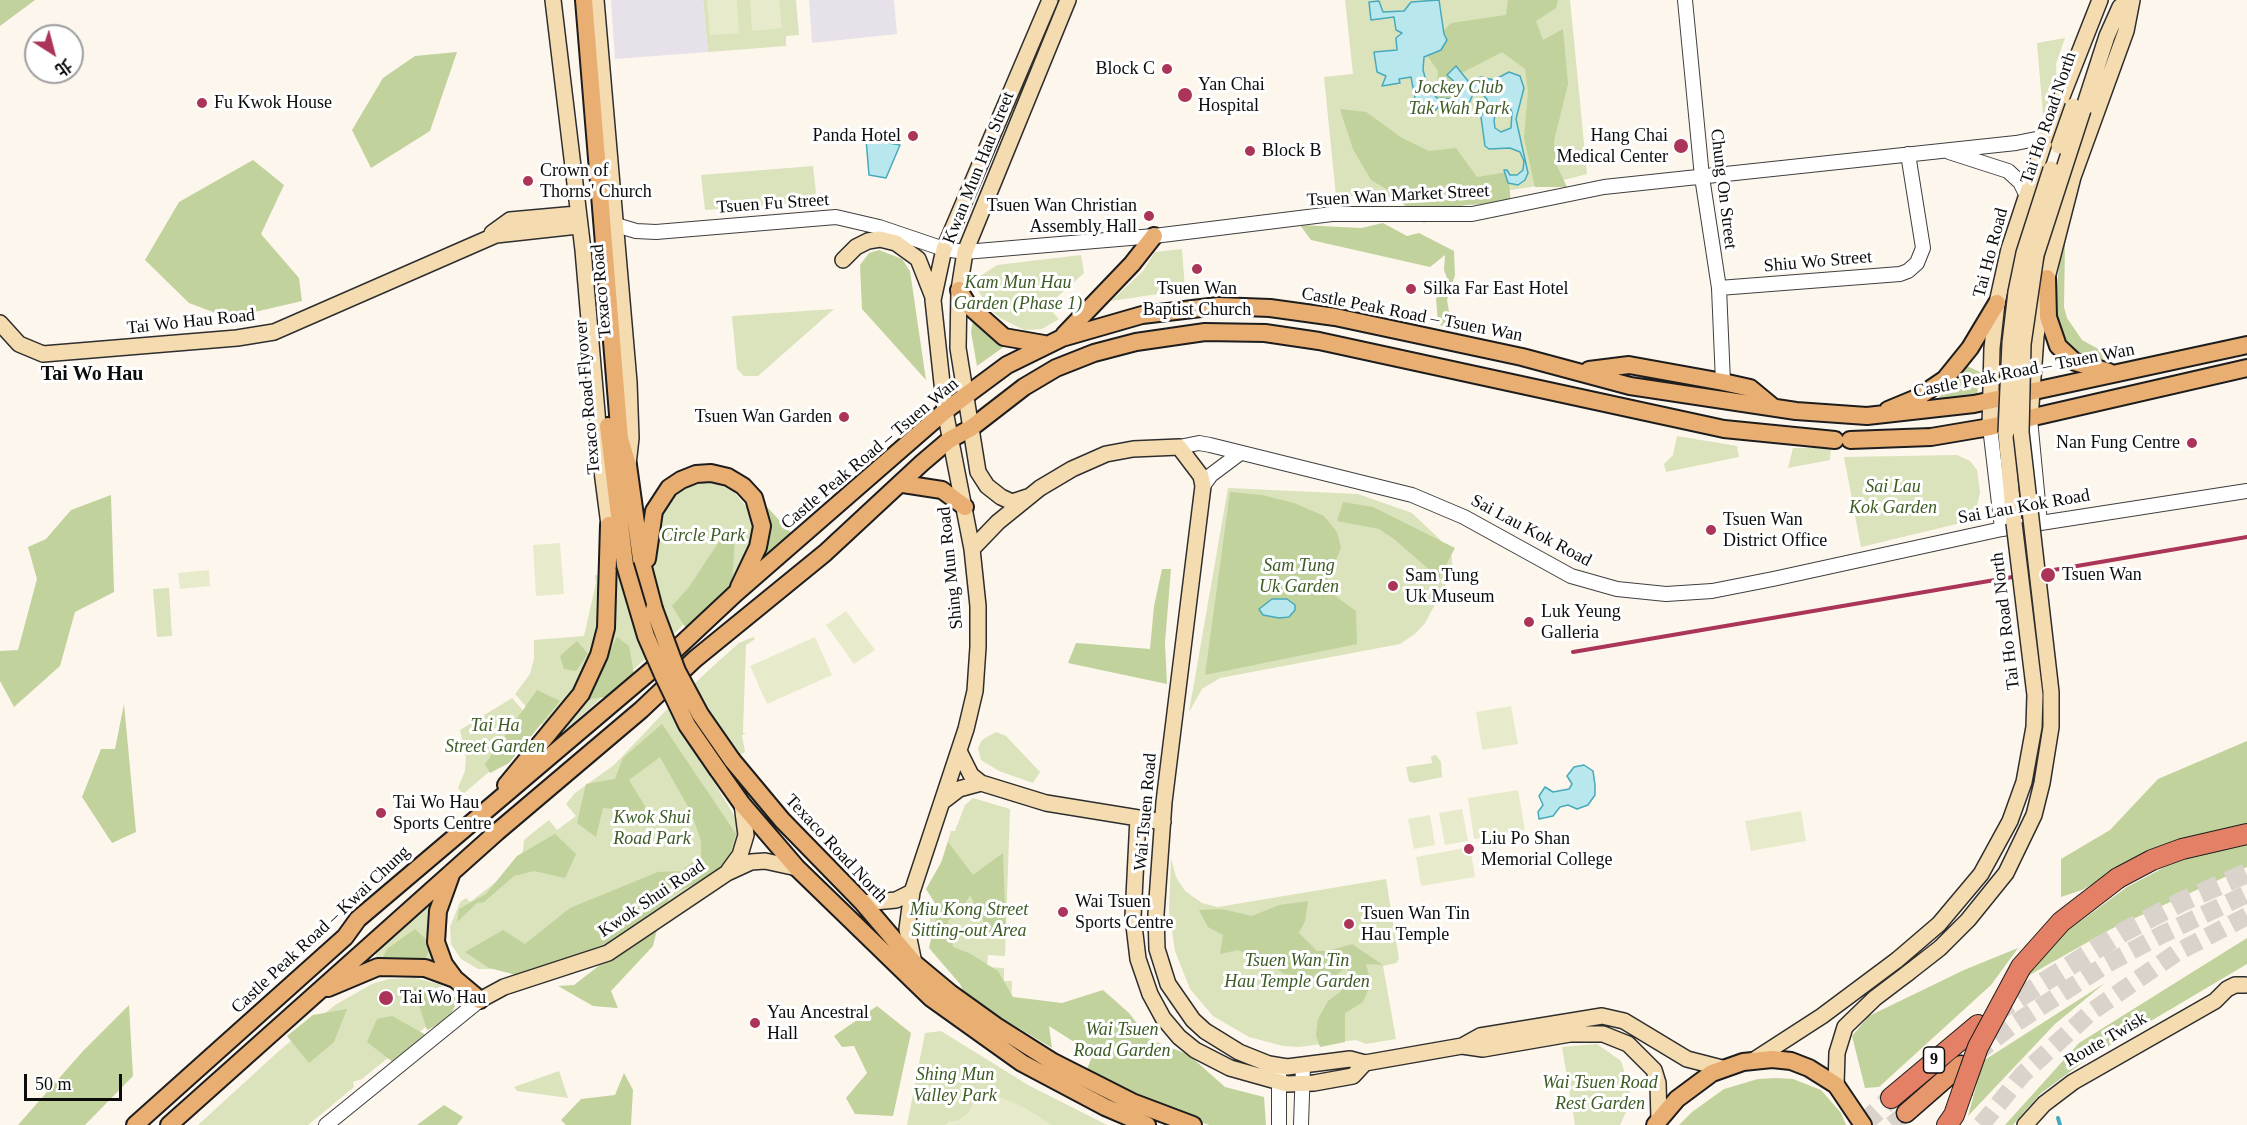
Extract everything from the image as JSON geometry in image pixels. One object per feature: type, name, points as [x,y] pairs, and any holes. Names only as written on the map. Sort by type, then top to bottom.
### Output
[{"type":"highway","points":[[1947,1125],[1954,1115],[1989,1023],[2021,967],[2061,922],[2118,878],[2152,860],[2182,849],[2247,834]]},
{"type":"highway","name":"9","points":[[1891,1098],[1978,1025]]},
{"type":"highway","name":"9","points":[[1906,1113],[1961,1065]]},
{"type":"main road","name":"Texaco Road","points":[[553,0],[584,268],[609,525],[625,565]]},
{"type":"main road","name":"Texaco Road Flyover","points":[[575,0],[606,404],[625,565],[646,636],[687,725],[725,765]]},
{"type":"main road","name":"Texaco Road Flyover","points":[[584,0],[620,439],[628,465]]},
{"type":"main road","name":"Texaco Road","points":[[596,0],[630,382],[631,438],[628,465],[645,577]]},
{"type":"main road","name":"Kwan Mun Hau Street","points":[[945,411],[933,300],[944,249],[1050,0]]},
{"type":"main road","name":"Kwan Mun Hau Street","points":[[971,428],[958,348],[959,290],[965,252],[1068,0]]},
{"type":"main road","name":"Tai Ho Road","points":[[1990,427],[1997,303],[2002,279],[2046,137],[2117,2]]},
{"type":"main road","points":[[2030,419],[2036,336],[2047,278],[2073,177],[2126,31],[2117,2]]},
{"type":"main road","name":"Tai Ho Road North","points":[[1754,1060],[1804,1029],[1897,960],[1939,924],[1981,874],[2010,821],[2026,772],[2034,728],[2034,678],[2008,464],[2006,433],[2010,343],[2024,253],[2117,2]]},
{"type":"main road","name":"Tai Ho Road North","points":[[1836,1085],[1837,1053],[1845,1027],[1875,998],[1940,948],[1968,920],[2006,873],[2034,815],[2051,727],[2051,692],[2022,442],[2023,344],[2036,255],[2117,2]]},
{"type":"main road","name":"Tai Wo Hau Road","points":[[0,323],[19,344],[43,354],[255,335],[282,328],[486,238],[510,220],[578,220]]},
{"type":"main road","points":[[1062,338],[1132,264],[1154,236]]},
{"type":"main road","points":[[843,260],[856,246],[868,241],[880,239],[896,243],[918,259],[933,300]]},
{"type":"main road","points":[[2002,279],[2008,284],[2033,288],[2047,278]]},
{"type":"main road","points":[[2047,278],[2048,317],[2058,346],[2074,362],[2088,368],[2116,373]]},
{"type":"main road","points":[[959,290],[968,305],[1004,337],[1044,345]]},
{"type":"main road","points":[[1867,416],[1902,405],[1934,389],[1970,348],[1997,303]]},
{"type":"main road","name":"Castle Peak Road – Tsuen Wan","points":[[673,652],[736,593],[945,411],[1007,365],[1062,338],[1142,315],[1218,306],[1270,308],[1346,320],[1582,371],[1630,386],[1775,408],[1867,416],[1911,413],[1990,401],[2247,345]]},
{"type":"main road","points":[[169,1125],[313,994],[641,710],[674,678],[787,586],[950,440],[971,428],[1024,387],[1056,368],[1094,353],[1136,342],[1205,332],[1265,333],[1319,341],[1724,429],[1842,440],[1931,437],[1990,427],[2247,368]]},
{"type":"main road","points":[[1582,371],[1629,365],[1724,382],[1750,388],[1775,408]]},
{"type":"main road","name":"Shing Mun Road","points":[[914,963],[907,928],[912,892],[959,752],[975,691],[978,647],[978,606],[972,549],[945,411]]},
{"type":"main road","points":[[971,428],[978,472],[987,486],[1012,502],[1029,496]]},
{"type":"main road","points":[[1179,447],[1201,476],[1203,486]]},
{"type":"main road","name":"Sai Lau Kok Road","points":[[972,549],[1029,496],[1072,469],[1106,454],[1133,449],[1179,447]]},
{"type":"main road","points":[[725,765],[677,671],[660,630],[645,577],[652,518],[659,500],[669,488],[681,480],[711,473],[728,477],[743,486],[753,498],[761,516],[761,537],[736,593]]},
{"type":"main road","points":[[903,483],[942,490],[965,507]]},
{"type":"main road","name":"Wai Tsuen Road","points":[[1203,486],[1190,579],[1163,822],[1156,914],[1157,949],[1168,984],[1192,1020],[1210,1035],[1239,1052],[1279,1066],[1303,1066],[1350,1059],[1365,1063],[1462,1046],[1482,1049],[1570,1034],[1590,1033],[1614,1038],[1636,1050],[1654,1070],[1658,1083],[1657,1122]]},
{"type":"main road","points":[[490,807],[581,694],[599,655],[606,628],[609,525]]},
{"type":"main road","name":"Castle Peak Road – Kwai Chung","points":[[135,1125],[345,937],[358,919],[673,652]]},
{"type":"main road","points":[[959,752],[971,775],[981,783],[1046,803],[1163,822]]},
{"type":"main road","name":"Texaco Road North","points":[[725,765],[742,804],[797,868],[931,998],[975,1032],[1065,1086],[1147,1125]]},
{"type":"main road","name":"Texaco Road North","points":[[725,765],[863,903],[914,963],[996,1026],[1053,1062],[1132,1102],[1193,1125]]},
{"type":"main road","points":[[942,801],[959,789],[981,783]]},
{"type":"main road","name":"Kwok Shui Road","points":[[727,873],[736,863],[743,846],[746,822],[742,804]]},
{"type":"main road","name":"Wai Tsuen Road","points":[[1138,818],[1132,917],[1138,959],[1150,994],[1168,1024],[1195,1050],[1230,1068],[1279,1082],[1302,1084],[1353,1076],[1365,1063]]},
{"type":"main road","name":"Kwok Shui Road","points":[[480,1000],[504,987],[608,953],[727,873],[751,862],[778,863],[797,868]]},
{"type":"main road","points":[[453,872],[438,911],[436,942],[444,964],[455,979],[480,1000]]},
{"type":"main road","points":[[863,903],[879,904],[896,900],[912,892]]},
{"type":"main road","points":[[313,994],[378,967],[425,968],[455,979]]},
{"type":"main road","name":"Route Twisk","points":[[2025,1125],[2044,1104],[2073,1082],[2215,1001],[2220,993],[2235,985],[2246,985]]},
{"type":"main road","name":"Wai Tsuen Road","points":[[1462,1046],[1480,1036],[1602,1016],[1624,1021],[1687,1059],[1722,1068]]},
{"type":"main road","points":[[1657,1122],[1677,1099],[1697,1082],[1722,1068],[1754,1060],[1791,1061],[1809,1068],[1836,1085],[1863,1125]]},
{"type":"street","name":"Chung On Street","points":[[1685,0],[1702,177],[1719,288],[1724,382]]},
{"type":"street","name":"Tsuen Wan Market Street","points":[[965,252],[1154,236],[1344,214],[1472,214],[1604,187],[1939,150],[2016,144],[2046,137]]},
{"type":"street","name":"Tsuen Wan Market Street","points":[[1939,150],[2008,171],[2020,182],[2027,196]]},
{"type":"street","name":"Shiu Wo Street","points":[[1719,288],[1900,274],[1917,263],[1923,248],[1908,154]]},
{"type":"street","name":"Tsuen Fu Street","points":[[616,225],[636,231],[656,232],[836,217],[879,226],[944,249],[965,252]]},
{"type":"street","points":[[2030,419],[2040,523]]},
{"type":"street","name":"Tai Ho Road","points":[[1990,427],[2002,529]]},
{"type":"street","name":"Sai Lau Kok Road","points":[[1179,447],[1199,443],[1354,480],[1430,501],[1464,517],[1570,576],[1602,587],[1666,594],[1712,591],[2002,529],[2247,491]]},
{"type":"street","points":[[1203,486],[1211,475],[1239,454]]},
{"type":"street","name":"Kwok Shui Road","points":[[326,1125],[480,1000]]},
{"type":"street","points":[[1279,1066],[1279,1125]]},
{"type":"street","points":[[1300,1125],[1303,1066]]},
{"type":"shaded area","points":[[611,0],[703,0],[708,52],[615,59]]},
{"type":"shaded area","points":[[809,0],[894,0],[897,34],[812,43]]},
{"type":"green space","points":[[0,0],[35,0],[0,26]]},
{"type":"green space","points":[[703,0],[796,0],[799,35],[786,36],[786,46],[708,52]]},
{"type":"green space","points":[[707,0],[737,0],[739,33],[710,35]]},
{"type":"green space","points":[[750,0],[779,0],[782,28],[752,31]]},
{"type":"green space","name":"Jockey Club Tak Wah Park","points":[[1345,0],[1570,0],[1587,174],[1544,185],[1477,195],[1428,198],[1336,196],[1324,77],[1353,74]]},
{"type":"green space","points":[[1508,0],[1558,0],[1556,8],[1536,21],[1543,40],[1563,29],[1568,84],[1554,141],[1556,164],[1567,187],[1535,187],[1524,138],[1528,91],[1525,69],[1502,52],[1456,76],[1455,100],[1436,99],[1438,71],[1424,51],[1451,23],[1506,15]]},
{"type":"green space","points":[[2065,38],[2056,64],[2057,88],[2053,108],[2043,115],[2037,43]]},
{"type":"green space","points":[[457,52],[430,131],[371,168],[352,130],[383,78],[415,56]]},
{"type":"green space","points":[[1340,109],[1366,112],[1402,138],[1429,151],[1456,148],[1477,177],[1508,172],[1511,203],[1467,205],[1444,209],[1424,223],[1388,190],[1371,180],[1353,149]]},
{"type":"green space","points":[[253,160],[284,185],[261,234],[299,278],[302,301],[229,318],[189,303],[145,260],[179,202]]},
{"type":"green space","points":[[813,166],[816,193],[807,202],[705,210],[701,175]]},
{"type":"green space","points":[[1383,223],[1407,236],[1419,233],[1454,251],[1455,275],[1447,300],[1450,317],[1442,326],[1438,323],[1436,299],[1448,281],[1444,270],[1445,255],[1430,267],[1311,240],[1300,225],[1361,228]]},
{"type":"green space","points":[[2062,244],[2065,244],[2064,307],[2067,318],[2082,340],[2102,351],[2104,361],[2089,360],[2071,352],[2061,340],[2053,316]]},
{"type":"green space","points":[[1182,249],[1185,290],[1111,301],[1143,271],[1155,252]]},
{"type":"green space","points":[[879,250],[902,259],[910,271],[926,380],[862,309],[860,265],[869,253]]},
{"type":"green space","name":"Kam Mun Hau Garden (Phase 1)","points":[[1081,255],[1084,273],[1047,306],[1059,319],[1042,329],[1024,330],[1000,318],[989,309],[977,288],[979,277],[997,265]]},
{"type":"green space","points":[[834,309],[758,376],[744,376],[737,369],[732,316]]},
{"type":"green space","points":[[973,320],[1005,346],[977,366],[971,332]]},
{"type":"green space","points":[[1967,366],[1980,372],[1977,394],[1959,400],[1935,402]]},
{"type":"green space","points":[[1677,436],[1737,446],[1739,457],[1666,472],[1664,464],[1673,455]]},
{"type":"green space","points":[[1793,448],[1831,448],[1830,460],[1788,468]]},
{"type":"green space","name":"Sai Lau Kok Garden","points":[[1957,455],[1970,461],[1977,470],[1980,492],[1976,511],[1965,522],[1861,547],[1844,457]]},
{"type":"green space","name":"Circle Park","points":[[705,482],[733,491],[750,511],[753,525],[752,545],[739,570],[677,631],[555,739],[515,694],[530,674],[534,659],[534,640],[584,636],[596,583],[595,575],[616,574],[655,564],[656,523],[673,495],[685,487]]},
{"type":"green space","name":"Sam Tung Uk Garden","points":[[1228,488],[1358,494],[1412,513],[1451,550],[1453,571],[1425,623],[1416,633],[1400,644],[1220,678],[1202,689],[1189,712]]},
{"type":"green space","points":[[1230,492],[1262,495],[1294,503],[1324,516],[1337,532],[1341,548],[1324,588],[1356,611],[1357,644],[1205,675]]},
{"type":"green space","points":[[111,495],[114,592],[75,612],[60,666],[14,707],[0,681],[0,651],[18,650],[37,579],[28,547],[46,539],[71,510]]},
{"type":"green space","points":[[758,497],[791,533],[755,564]]},
{"type":"green space","points":[[1343,502],[1373,507],[1455,548],[1439,578],[1379,529],[1337,521]]},
{"type":"green space","points":[[722,537],[735,538],[731,596],[689,633],[672,606],[689,587]]},
{"type":"green space","points":[[560,543],[564,594],[536,596],[533,545]]},
{"type":"green space","points":[[1162,569],[1171,569],[1165,643],[1167,684],[1068,663],[1076,643],[1150,649],[1154,606]]},
{"type":"green space","points":[[209,570],[210,586],[180,589],[178,573]]},
{"type":"green space","points":[[169,588],[172,636],[157,637],[153,589]]},
{"type":"green space","points":[[846,611],[875,650],[854,664],[826,625]]},
{"type":"green space","points":[[617,637],[629,646],[637,692],[585,700]]},
{"type":"green space","name":"Kwok Shui Road Park","points":[[753,637],[755,639],[746,645],[743,733],[746,733],[742,735],[745,752],[710,775],[735,817],[739,831],[738,844],[724,866],[646,921],[503,969],[478,969],[461,959],[451,944],[450,927],[460,902],[466,898],[470,902],[509,872],[523,851],[524,840],[549,820],[557,830],[576,816],[566,804],[575,793],[614,765],[670,706],[739,643]]},
{"type":"green space","points":[[815,637],[832,675],[767,704],[750,666]]},
{"type":"green space","points":[[577,641],[588,654],[576,671],[564,669],[560,656]]},
{"type":"green space","points":[[537,690],[560,701],[509,763],[490,773],[485,764]]},
{"type":"green space","name":"Tai Ha Street Garden","points":[[512,698],[533,722],[516,749],[463,794],[458,788],[465,771],[466,756],[460,730]]},
{"type":"green space","points":[[124,704],[136,832],[112,843],[82,797],[101,749],[115,749]]},
{"type":"green space","points":[[1511,706],[1518,744],[1482,750],[1476,712]]},
{"type":"green space","points":[[662,724],[736,834],[729,857],[719,872],[669,896],[666,908],[591,964],[524,977],[489,968],[465,952],[503,930],[525,944],[570,908],[658,872],[681,871],[701,856],[701,841],[691,812],[660,757],[629,780],[651,816],[637,811],[603,808],[596,837],[577,823],[586,784],[615,779],[623,758]]},
{"type":"green space","points":[[996,732],[1006,736],[1040,772],[1033,783],[999,771],[981,760],[978,748],[982,740]]},
{"type":"green space","points":[[2247,741],[2247,823],[2140,857],[2082,890],[2061,897],[2061,859],[2110,830],[2158,779]]},
{"type":"green space","points":[[1436,755],[1441,762],[1442,777],[1413,783],[1409,781],[1406,767],[1432,763],[1431,756]]},
{"type":"green space","points":[[1518,790],[1525,830],[1474,839],[1468,798]]},
{"type":"green space","name":"Miu Kong Street Sitting-out Area","points":[[973,798],[1010,809],[1005,956],[988,955],[987,967],[1004,968],[1004,981],[1012,981],[1011,1007],[936,942],[930,929],[930,918],[943,878],[937,875],[951,831],[955,831],[965,805]]},
{"type":"green space","points":[[1462,809],[1468,841],[1445,845],[1439,813]]},
{"type":"green space","points":[[1801,811],[1806,841],[1751,851],[1745,821]]},
{"type":"green space","points":[[1430,815],[1435,845],[1414,849],[1408,819]]},
{"type":"green space","points":[[555,834],[576,854],[565,878],[534,871],[514,876],[484,902],[477,903],[457,922],[459,909],[486,894],[517,856]]},
{"type":"green space","points":[[2247,840],[2247,867],[2111,929],[2026,977],[2062,935],[2127,887],[2165,867],[2206,851]]},
{"type":"green space","name":"Wai Tsuen Road Garden","points":[[948,842],[973,875],[1003,853],[1006,937],[991,936],[970,895],[963,907],[948,921],[953,947],[969,953],[998,971],[1013,997],[1062,1003],[1103,990],[1129,1013],[1149,1039],[1189,1055],[1225,1087],[1264,1097],[1266,1125],[1209,1125],[1157,1106],[1086,1072],[1093,1054],[1049,1026],[1052,1048],[965,996],[960,984],[929,948],[938,908],[926,889],[942,861]]},
{"type":"green space","points":[[1470,847],[1475,877],[1421,886],[1416,857]]},
{"type":"green space","name":"Tsuen Wan Tin Hau Temple Garden","points":[[1171,858],[1176,877],[1185,891],[1202,903],[1218,907],[1386,879],[1399,959],[1396,963],[1383,966],[1396,1039],[1366,1044],[1356,1040],[1298,1047],[1283,1046],[1249,1037],[1213,1016],[1190,989],[1175,951],[1169,911]]},
{"type":"green space","points":[[1308,901],[1305,921],[1299,933],[1317,951],[1328,951],[1352,944],[1383,965],[1366,964],[1371,983],[1363,1002],[1345,1013],[1345,1042],[1320,1047],[1316,1035],[1318,1019],[1328,1001],[1340,992],[1349,978],[1347,966],[1331,980],[1311,983],[1297,975],[1284,974],[1273,966],[1264,965],[1259,959],[1238,950],[1220,954],[1223,935],[1208,927],[1199,910],[1222,909],[1252,916],[1279,905]]},
{"type":"green space","points":[[429,907],[433,960],[405,957],[378,961],[375,953],[424,908]]},
{"type":"green space","points":[[415,929],[430,943],[431,947],[425,959],[382,959],[387,949]]},
{"type":"green space","points":[[657,930],[653,946],[611,991],[618,1008],[593,1006],[558,986],[574,985],[618,951]]},
{"type":"green space","points":[[2247,938],[2247,964],[2090,1057],[2040,1094],[2013,1125],[2005,1125],[2079,1043]]},
{"type":"green space","points":[[2018,948],[1991,985],[1879,1087],[1865,1088],[1852,1036],[1869,1016],[1964,970]]},
{"type":"green space","points":[[415,978],[439,984],[445,988],[449,997],[444,1012],[362,1079],[353,1082],[354,1087],[308,1125],[198,1125],[280,1050],[335,1005],[372,984],[389,979]]},
{"type":"green space","points":[[2105,983],[2055,1024],[1968,1116],[1983,1061]]},
{"type":"green space","points":[[413,987],[459,998],[448,1020],[427,1030]]},
{"type":"green space","points":[[129,1005],[133,1076],[85,1125],[18,1125],[83,1051]]},
{"type":"green space","points":[[877,1006],[911,1033],[893,1116],[855,1114],[846,1098],[867,1073],[854,1046],[842,1047],[834,1036]]},
{"type":"green space","points":[[347,1009],[334,1042],[309,1063],[287,1036],[313,1015]]},
{"type":"green space","points":[[392,1016],[426,1035],[394,1063],[367,1042],[377,1019]]},
{"type":"green space","name":"Shing Mun Valley Park","points":[[941,1031],[1028,1085],[1107,1125],[907,1125],[925,1033]]},
{"type":"green space","name":"Wai Tsuen Road Rest Garden","points":[[1597,1044],[1621,1061],[1630,1090],[1628,1108],[1620,1125],[1575,1125],[1562,1047]]},
{"type":"green space","points":[[559,1071],[568,1098],[517,1091],[514,1087]]},
{"type":"green space","points":[[624,1073],[633,1090],[631,1125],[566,1125],[561,1120],[581,1099],[615,1095]]},
{"type":"green space","points":[[1758,1079],[1793,1079],[1821,1090],[1841,1113],[1846,1125],[1679,1125],[1692,1112],[1724,1089]]},
{"type":"green space","points":[[994,1094],[1025,1108],[1052,1125],[945,1125],[949,1121],[957,1121],[968,1113],[977,1095],[984,1097]]},
{"type":"green space","points":[[444,1105],[463,1117],[457,1125],[417,1125]]},
{"type":"water","points":[[1439,0],[1447,40],[1441,50],[1424,57],[1423,70],[1428,88],[1437,98],[1456,99],[1458,85],[1447,75],[1456,66],[1468,81],[1481,77],[1494,80],[1509,72],[1520,76],[1524,88],[1516,119],[1528,173],[1525,180],[1518,185],[1508,183],[1504,170],[1507,170],[1510,175],[1517,175],[1523,170],[1524,161],[1520,152],[1510,148],[1489,149],[1485,146],[1481,117],[1487,106],[1487,99],[1481,93],[1473,94],[1467,108],[1458,103],[1439,106],[1434,112],[1418,114],[1411,77],[1399,79],[1400,83],[1382,86],[1386,76],[1377,72],[1374,52],[1397,50],[1396,38],[1402,33],[1396,30],[1394,17],[1371,20],[1369,2],[1379,1],[1383,12],[1404,11],[1411,2]],"holes":[[[1502,103],[1508,104],[1512,112],[1511,128],[1501,132],[1495,128],[1496,107]]]},
{"type":"water","points":[[866,139],[900,145],[886,178],[869,175]]},
{"type":"water","points":[[1272,599],[1287,599],[1295,605],[1295,610],[1289,617],[1263,615],[1259,609]]},
{"type":"water","points":[[1584,765],[1593,771],[1595,785],[1595,795],[1588,805],[1577,809],[1568,805],[1560,807],[1553,816],[1539,819],[1538,812],[1543,805],[1539,796],[1545,787],[1553,792],[1569,789],[1572,784],[1567,776],[1574,767]]},
{"type":"waterway","points":[[2058,1118],[2060,1125]]},
{"type":"tunnel","points":[[1993,1014],[2125,931],[2181,902],[2247,873]]},
{"type":"tunnel","points":[[1974,1055],[2014,1024],[2107,964],[2247,894]]},
{"type":"tunnel","points":[[1981,1125],[2023,1074],[2091,1012],[2176,953],[2247,916]]},
{"type":"tunnel","points":[[1862,1125],[1891,1098]]},
{"type":"tunnel","points":[[1892,1125],[1906,1113]]},
{"type":"railway","points":[[1573,652],[2247,537]]},
{"type":"place","name":"Block C","points":[[1167,69]]},
{"type":"place","name":"Yan Chai Hospital","points":[[1185,95]]},
{"type":"place","name":"Fu Kwok House","points":[[202,103]]},
{"type":"place","name":"Panda Hotel","points":[[913,136]]},
{"type":"place","name":"Hang Chai Medical Center","points":[[1681,146]]},
{"type":"place","name":"Block B","points":[[1250,151]]},
{"type":"place","name":"Crown of Thorns' Church","points":[[528,181]]},
{"type":"place","name":"Tsuen Wan Christian Assembly Hall","points":[[1149,216]]},
{"type":"place","name":"Tsuen Wan Baptist Church","points":[[1197,269]]},
{"type":"place","name":"Silka Far East Hotel","points":[[1411,289]]},
{"type":"place","name":"Tsuen Wan Garden","points":[[844,417]]},
{"type":"place","name":"Nan Fung Centre","points":[[2192,443]]},
{"type":"place","name":"Tsuen Wan District Office","points":[[1711,530]]},
{"type":"place","name":"Tsuen Wan","points":[[2048,575]]},
{"type":"place","name":"Sam Tung Uk Museum","points":[[1393,586]]},
{"type":"place","name":"Luk Yeung Galleria","points":[[1529,622]]},
{"type":"place","name":"Tai Wo Hau Sports Centre","points":[[381,813]]},
{"type":"place","name":"Liu Po Shan Memorial College","points":[[1469,849]]},
{"type":"place","name":"Wai Tsuen Sports Centre","points":[[1063,912]]},
{"type":"place","name":"Tsuen Wan Tin Hau Temple","points":[[1349,924]]},
{"type":"place","name":"Tai Wo Hau","points":[[386,998]]},
{"type":"place","name":"Yau Ancestral Hall","points":[[755,1023]]},
{"type":"district","name":"Tai Wo Hau","points":[[92,375]]}]
